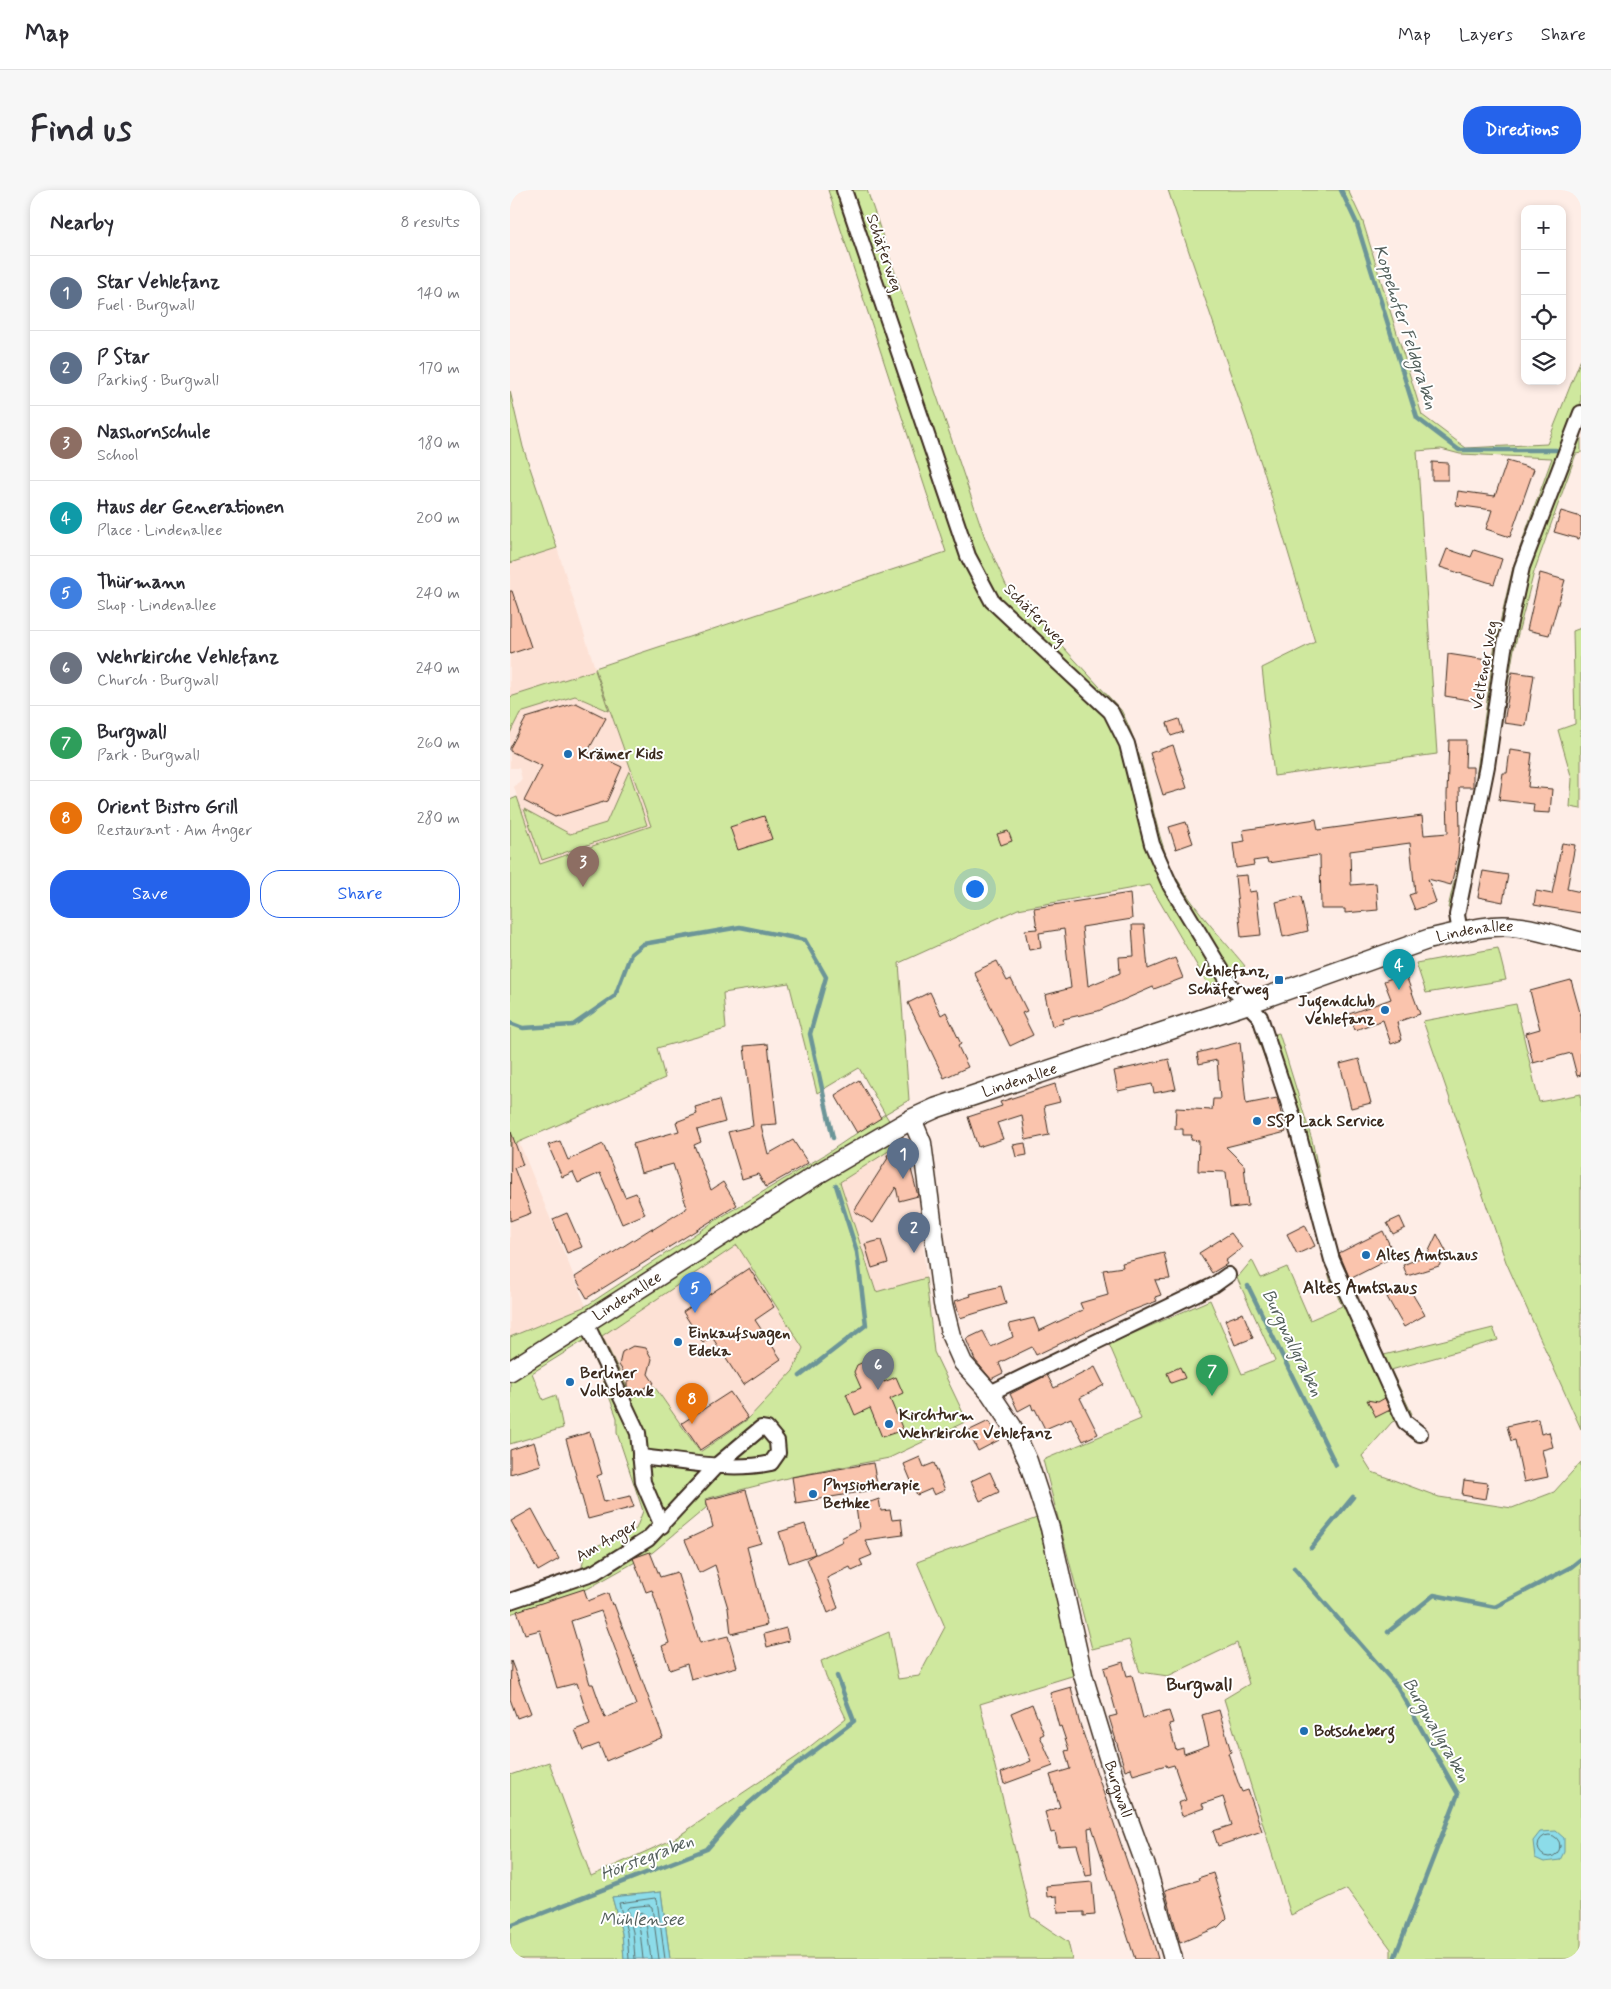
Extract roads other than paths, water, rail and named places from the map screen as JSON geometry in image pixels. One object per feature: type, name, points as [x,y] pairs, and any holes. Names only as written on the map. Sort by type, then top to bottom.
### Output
[{"type":"main road","name":"Lindenallee","points":[[510,1371],[821,1172],[912,1119],[936,1108],[1247,1004],[1429,939],[1492,927],[1517,927],[1581,942]]},
{"type":"street","name":"Schäferweg","points":[[844,190],[968,556],[992,601],[1111,712],[1127,744],[1152,844],[1170,885],[1233,989],[1260,1018],[1298,1132],[1332,1260],[1405,1422],[1420,1434]]},
{"type":"street","name":"Veltener Weg","points":[[1460,932],[1457,915],[1487,766],[1504,649],[1522,567],[1581,413]]},
{"type":"street","name":"Burgwall","points":[[912,1119],[922,1143],[943,1304],[951,1336],[963,1363],[990,1393],[1012,1426],[1028,1461],[1050,1528],[1083,1675],[1117,1787],[1147,1869],[1172,1959]]},
{"type":"street","points":[[990,1393],[1214,1285],[1228,1275]]},
{"type":"street","name":"Am Anger","points":[[586,1323],[638,1433],[643,1482],[662,1526]]},
{"type":"street","name":"Am Anger","points":[[510,1601],[595,1572],[648,1539],[717,1465],[640,1457]]},
{"type":"water","points":[[1556,1831],[1564,1838],[1564,1852],[1560,1860],[1544,1862],[1535,1858],[1533,1841],[1540,1832]]},
{"type":"water","name":"Mühlensee","points":[[661,1892],[670,1959],[624,1959],[622,1933],[612,1897]]},
{"type":"waterway","name":"Koppehofer Feldgraben","points":[[1341,190],[1357,224],[1417,418],[1459,450],[1556,450]]},
{"type":"waterway","name":"Burgwallgraben","points":[[510,1023],[523,1028],[573,1025],[615,996],[631,954],[643,944],[740,927],[805,940],[826,977],[810,1034],[833,1138]]},
{"type":"waterway","name":"Burgwallgraben","points":[[800,1376],[866,1325],[857,1252],[836,1185]]},
{"type":"waterway","name":"Burgwallgraben","points":[[1248,1286],[1336,1465]]},
{"type":"waterway","name":"Burgwallgraben","points":[[1311,1548],[1353,1497]]},
{"type":"waterway","points":[[1388,1632],[1434,1595],[1495,1607],[1571,1567],[1581,1559]]},
{"type":"waterway","name":"Burgwallgraben","points":[[1294,1568],[1397,1686],[1458,1794],[1394,1959]]},
{"type":"waterway","name":"Hörstegraben","points":[[510,1926],[707,1849],[740,1811],[776,1780],[854,1721],[837,1676]]},
{"type":"place","name":"Krämer Kids","points":[[568,754]]},
{"type":"place","name":"Nashornschule","points":[[583,887]]},
{"type":"place","name":"Vehlefanz, Schäferweg","points":[[1279,980]]},
{"type":"place","name":"Haus der Generationen","points":[[1399,990]]},
{"type":"place","name":"Jugendclub Vehlefanz","points":[[1385,1010]]},
{"type":"place","name":"SSP Lack Service","points":[[1257,1121]]},
{"type":"place","name":"Star Vehlefanz","points":[[903,1179]]},
{"type":"place","name":"P Star","points":[[914,1253]]},
{"type":"place","name":"Altes Amtshaus","points":[[1366,1255]]},
{"type":"place","name":"Thürmann","points":[[695,1313]]},
{"type":"place","name":"Einkaufswagen Edeka","points":[[678,1342]]},
{"type":"place","name":"Berliner Volksbank","points":[[570,1382]]},
{"type":"place","name":"Wehrkirche Vehlefanz","points":[[878,1390]]},
{"type":"place","name":"Burgwall","points":[[1212,1396]]},
{"type":"place","name":"Orient Bistro Grill","points":[[692,1424]]},
{"type":"place","name":"Kirchturm Wehrkirche Vehlefanz","points":[[889,1424]]},
{"type":"place","name":"Physiotherapie Bethke","points":[[813,1494]]},
{"type":"place","name":"Botscheberg","points":[[1304,1731]]},
{"type":"district","name":"Altes Amtshaus","points":[[1360,1288]]},
{"type":"district","name":"Burgwall","points":[[1199,1685]]}]
